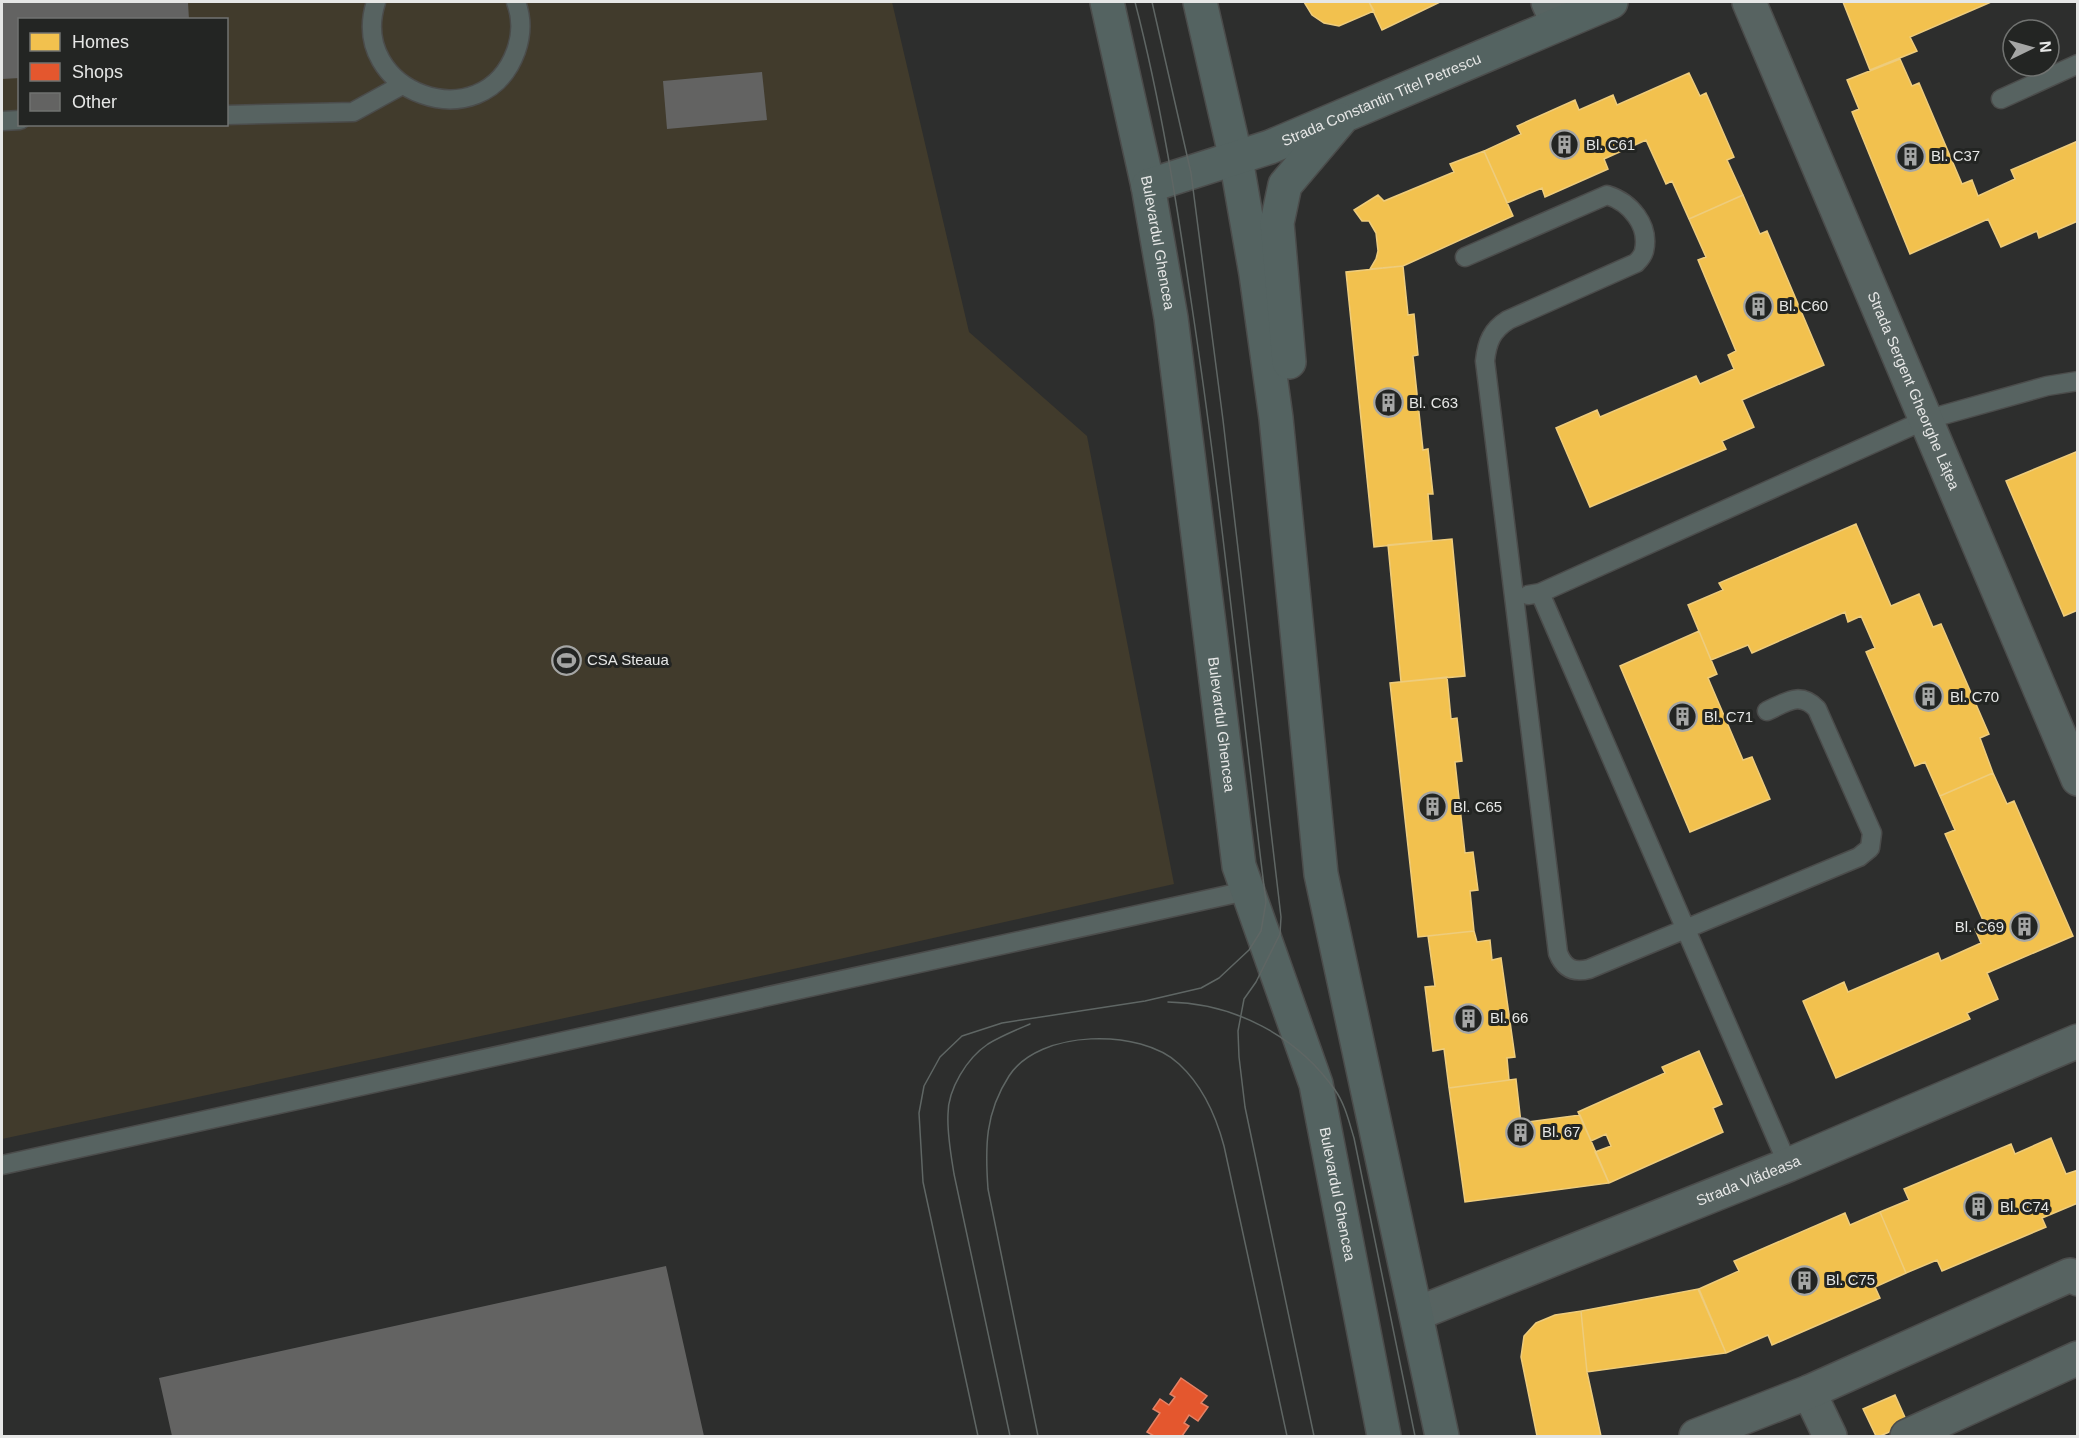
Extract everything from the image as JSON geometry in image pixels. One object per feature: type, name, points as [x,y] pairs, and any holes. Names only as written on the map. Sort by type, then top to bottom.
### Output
[{"type":"main road","name":"Bulevardul Ghencea","points":[[1107,2],[1148,186],[1171,318],[1239,866],[1316,1084],[1384,1437]]},
{"type":"main road","points":[[1200,2],[1236,159],[1256,274],[1276,418],[1321,874],[1442,1437]]},
{"type":"main road","name":"Strada Constantin Titel Petrescu","points":[[1148,186],[1236,159],[1343,116],[1553,13],[1611,2]]},
{"type":"main road","points":[[1287,525],[1301,489],[1277,223],[1285,185],[1343,116]]},
{"type":"street","name":"Strada Sergent Gheorghe Lățea","points":[[1749,2],[2078,779]]},
{"type":"street","name":"Strada Vlădeasa","points":[[1416,1314],[1788,1165],[2078,1041]]},
{"type":"street","points":[[1696,1437],[1809,1392],[2070,1275],[2078,1279]]},
{"type":"street","points":[[1907,1437],[2078,1358]]},
{"type":"street","points":[[1809,1392],[1830,1437]]},
{"type":"lane","points":[[376,2],[372,27],[376,49],[386,69],[402,85],[424,97],[449,100],[474,95],[496,82],[512,62],[520,38],[520,13],[516,2]]},
{"type":"lane","points":[[2001,99],[2078,64]]},
{"type":"lane","points":[[228,115],[353,112],[402,85]]},
{"type":"lane","points":[[2,121],[18,120]]},
{"type":"lane","points":[[1466,257],[1607,195],[1631,207],[1639,220],[1643,234],[1644,251],[1636,263],[1508,320],[1498,326],[1486,348],[1485,360],[1556,941],[1562,962],[1569,969],[1579,972],[1589,969],[1859,857],[1870,849],[1872,833],[1817,709],[1802,698],[1794,699],[1767,711]]},
{"type":"lane","points":[[1514,597],[1540,593],[1925,420],[2047,386],[2078,381]]},
{"type":"lane","points":[[1540,593],[1788,1165]]},
{"type":"lane","points":[[2,1165],[1246,891]]},
{"type":"shaded area","name":"CSA Steaua","points":[[2,2],[892,2],[969,332],[1087,436],[1174,884],[844,958],[2,1139]]},
{"type":"building: Homes","points":[[1304,2],[1369,2],[1374,11],[1339,26],[1324,23],[1312,15]]},
{"type":"building: Homes","points":[[1369,2],[1440,2],[1382,30]]},
{"type":"building: Homes","points":[[1843,2],[1991,2],[1910,37],[1917,51],[1870,70]]},
{"type":"building: Homes","name":"Bl. C37","points":[[1900,59],[1912,86],[1919,83],[1962,184],[1972,180],[1978,196],[2015,179],[2011,170],[2078,141],[2078,221],[2039,238],[2037,231],[2001,247],[1988,219],[1910,254],[1852,112],[1859,109],[1847,80]]},
{"type":"building: Homes","name":"Bl. C61","points":[[1689,73],[1700,96],[1706,93],[1734,157],[1727,160],[1743,195],[1689,219],[1672,181],[1666,184],[1646,140],[1604,159],[1608,169],[1545,197],[1542,188],[1507,203],[1484,151],[1521,134],[1517,126],[1575,100],[1579,110],[1613,95],[1617,105]]},
{"type":"building: Homes","points":[[1484,151],[1513,216],[1403,266],[1370,269],[1378,251],[1376,233],[1369,221],[1362,221],[1354,210],[1378,195],[1384,201],[1454,172],[1450,164]]},
{"type":"building: Homes","name":"Bl. C60","points":[[1743,195],[1760,234],[1767,231],[1824,365],[1742,400],[1754,427],[1722,441],[1726,449],[1590,507],[1556,428],[1597,410],[1600,417],[1696,376],[1700,384],[1734,369],[1728,355],[1736,351],[1698,260],[1706,257],[1689,219]]},
{"type":"building: Homes","name":"Bl. C63","points":[[1403,266],[1408,315],[1414,314],[1418,355],[1413,356],[1423,450],[1428,449],[1433,494],[1428,494],[1432,541],[1374,547],[1346,272]]},
{"type":"building: Homes","points":[[2078,451],[2078,610],[2064,616],[2006,481]]},
{"type":"building: Homes","name":"Bl. C70","points":[[1856,524],[1891,606],[1919,594],[1933,627],[1941,624],[1989,734],[1980,738],[1993,773],[1940,796],[1925,762],[1915,766],[1866,652],[1875,648],[1861,616],[1848,622],[1845,612],[1752,653],[1748,645],[1711,660],[1688,605],[1723,590],[1719,583]]},
{"type":"building: Homes","points":[[1452,539],[1465,676],[1401,682],[1388,545]]},
{"type":"building: Homes","name":"Bl. C71","points":[[1699,631],[1717,674],[1708,678],[1743,760],[1752,757],[1770,799],[1690,832],[1620,666]]},
{"type":"building: Homes","name":"Bl. C65","points":[[1447,677],[1451,719],[1457,718],[1462,761],[1455,762],[1465,853],[1473,852],[1478,890],[1470,891],[1474,931],[1418,937],[1390,683]]},
{"type":"building: Homes","name":"Bl. C69","points":[[1993,773],[2007,804],[2014,801],[2073,936],[1987,973],[1998,999],[1967,1013],[1970,1019],[1836,1078],[1803,1001],[1844,982],[1848,992],[1938,953],[1941,961],[1981,943],[1975,929],[1985,925],[1945,834],[1955,830],[1940,796]]},
{"type":"building: Homes","name":"Bl. 66","points":[[1474,931],[1477,942],[1490,940],[1492,960],[1501,958],[1515,1057],[1507,1058],[1509,1080],[1449,1088],[1444,1049],[1433,1051],[1425,987],[1435,986],[1428,936]]},
{"type":"building: Homes","points":[[1699,1051],[1722,1104],[1713,1108],[1723,1132],[1609,1183],[1595,1152],[1611,1146],[1606,1134],[1591,1141],[1578,1112],[1665,1073],[1662,1067]]},
{"type":"building: Homes","name":"Bl. 67","points":[[1516,1079],[1521,1123],[1580,1115],[1609,1183],[1465,1202],[1449,1088]]},
{"type":"building: Homes","name":"Bl. C74","points":[[2051,1138],[2066,1174],[2078,1170],[2078,1203],[2042,1218],[2046,1227],[1942,1271],[1937,1260],[1906,1273],[1880,1212],[1909,1200],[1904,1189],[2011,1144],[2015,1154]]},
{"type":"building: Homes","name":"Bl. C75","points":[[1880,1212],[1906,1273],[1875,1287],[1880,1298],[1772,1345],[1768,1335],[1726,1353],[1699,1289],[1739,1271],[1734,1261],[1845,1213],[1850,1225]]},
{"type":"building: Homes","points":[[1698,1289],[1726,1353],[1587,1372],[1581,1311]]},
{"type":"building: Homes","points":[[1581,1311],[1587,1372],[1601,1436],[1537,1436],[1521,1357],[1524,1336],[1536,1323],[1555,1315]]},
{"type":"building: Homes","points":[[1895,1395],[1908,1424],[1876,1436],[1863,1409]]},
{"type":"building: Shops","points":[[1181,1378],[1207,1396],[1201,1403],[1208,1407],[1198,1421],[1189,1415],[1184,1423],[1189,1426],[1182,1436],[1154,1436],[1147,1432],[1160,1413],[1153,1409],[1160,1399],[1169,1405],[1175,1397],[1170,1394]]},
{"type":"building: Other","points":[[2,2],[188,2],[189,18],[18,18],[18,78],[2,79]]},
{"type":"building: Other","points":[[762,72],[767,120],[667,129],[663,81]]},
{"type":"building: Other","points":[[666,1266],[704,1436],[172,1436],[159,1378]]},
{"type":"tram line","points":[[978,1436],[923,1182],[919,1113],[924,1086],[940,1057],[962,1036],[1002,1023],[1145,1001],[1201,988],[1219,978],[1249,950],[1261,931],[1266,902],[1203,381],[1161,116],[1135,2]]},
{"type":"tram line","points":[[1152,2],[1191,173],[1223,420],[1281,917],[1280,934],[1256,982],[1244,999],[1238,1031],[1239,1057],[1245,1107],[1314,1436]]},
{"type":"tram line","points":[[1168,1002],[1217,1009],[1262,1026],[1302,1054],[1320,1071],[1338,1095],[1354,1138],[1415,1436]]},
{"type":"tram line","points":[[1010,1436],[954,1174],[948,1114],[951,1094],[960,1075],[973,1057],[993,1041],[1030,1024]]},
{"type":"tram line","points":[[1038,1436],[988,1189],[988,1131],[1001,1090],[1009,1076],[1023,1061],[1043,1049],[1066,1042],[1091,1039],[1141,1044],[1162,1052],[1179,1064],[1208,1102],[1224,1146],[1287,1436]]},
{"type":"place","name":"Bl. C61","points":[[1565,145]]},
{"type":"place","name":"Bl. C37","points":[[1910,156]]},
{"type":"place","name":"Bl. C60","points":[[1758,306]]},
{"type":"place","name":"Bl. C63","points":[[1388,403]]},
{"type":"place","name":"CSA Steaua","points":[[566,660]]},
{"type":"place","name":"Bl. C70","points":[[1929,697]]},
{"type":"place","name":"Bl. C71","points":[[1683,717]]},
{"type":"place","name":"Bl. C65","points":[[1432,807]]},
{"type":"place","name":"Bl. C69","points":[[2025,927]]},
{"type":"place","name":"Bl. 66","points":[[1469,1018]]},
{"type":"place","name":"Bl. 67","points":[[1521,1132]]},
{"type":"place","name":"Bl. C74","points":[[1979,1207]]},
{"type":"place","name":"Bl. C75","points":[[1805,1280]]}]
